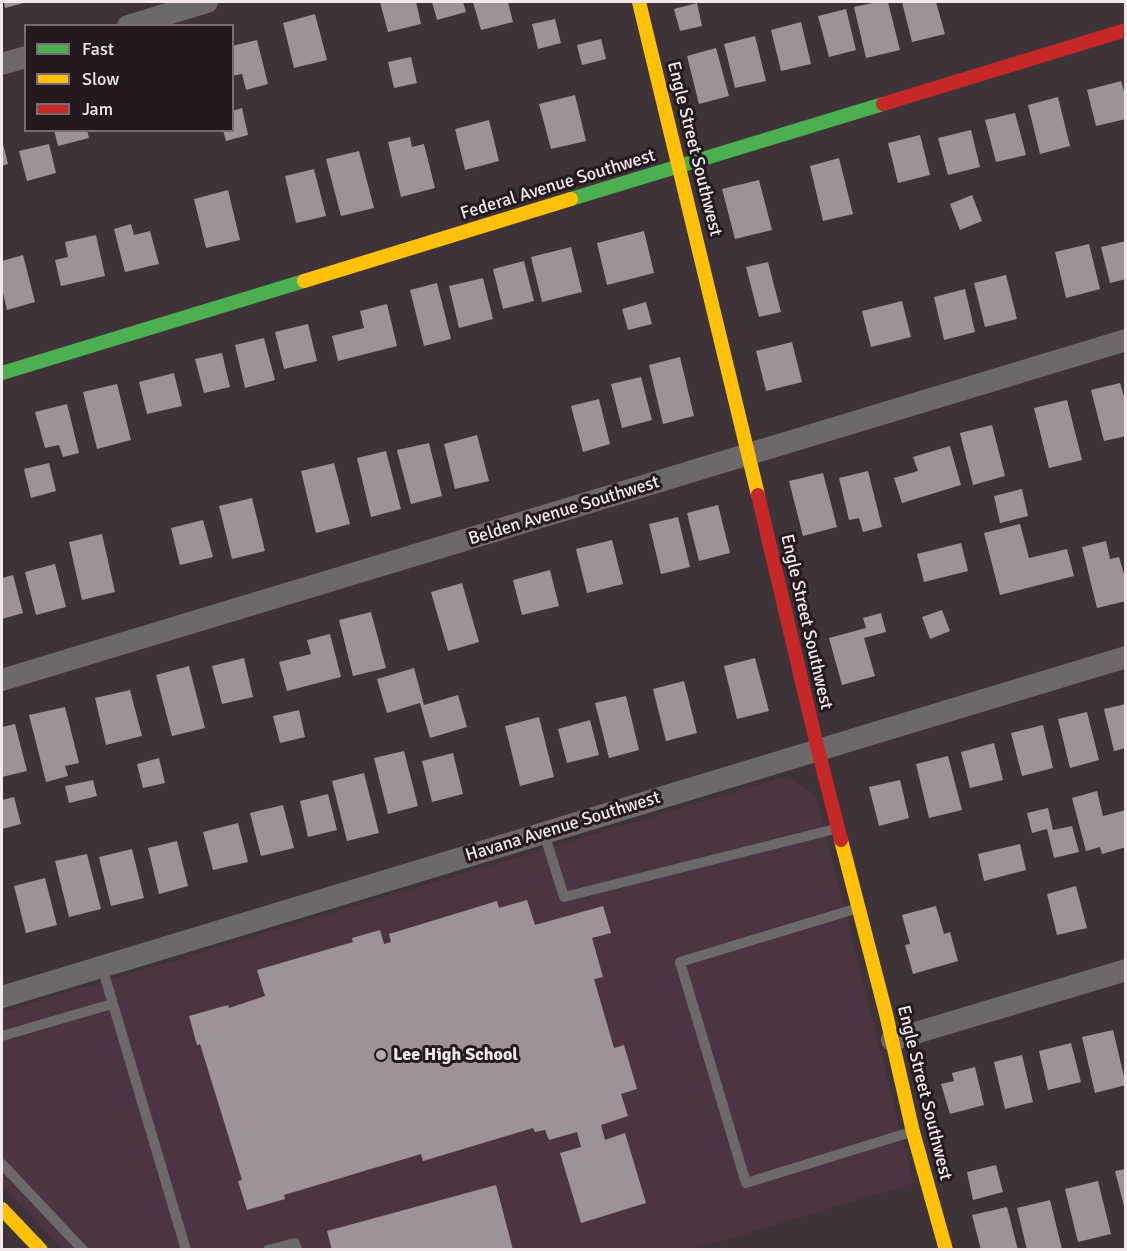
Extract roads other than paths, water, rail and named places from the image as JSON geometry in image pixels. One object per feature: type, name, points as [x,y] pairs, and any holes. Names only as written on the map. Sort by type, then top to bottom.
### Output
[{"type":"street","points":[[135,24],[207,2]]},
{"type":"street","name":"Engle Street Southwest","points":[[639,2],[818,750],[892,1040],[913,1132],[946,1250]]},
{"type":"street","name":"Federal Avenue Southwest","points":[[2,373],[1125,30]]},
{"type":"street","points":[[2,64],[24,58]]},
{"type":"street","name":"Belden Avenue Southwest","points":[[2,681],[1125,340]]},
{"type":"street","name":"Havana Avenue Southwest","points":[[2,997],[1125,657]]},
{"type":"street","points":[[892,1040],[1125,970]]},
{"type":"street","points":[[2,1209],[41,1250]]},
{"type":"lane","points":[[544,833],[564,897],[838,828]]},
{"type":"lane","points":[[858,909],[680,962],[746,1183],[913,1132]]},
{"type":"lane","points":[[102,967],[186,1250]]},
{"type":"lane","points":[[2,1036],[112,1004]]},
{"type":"lane","points":[[2,1164],[83,1250]]},
{"type":"lane","points":[[268,1250],[295,1243],[297,1250]]},
{"type":"place","name":"Lee High School","points":[[381,1055]]}]
